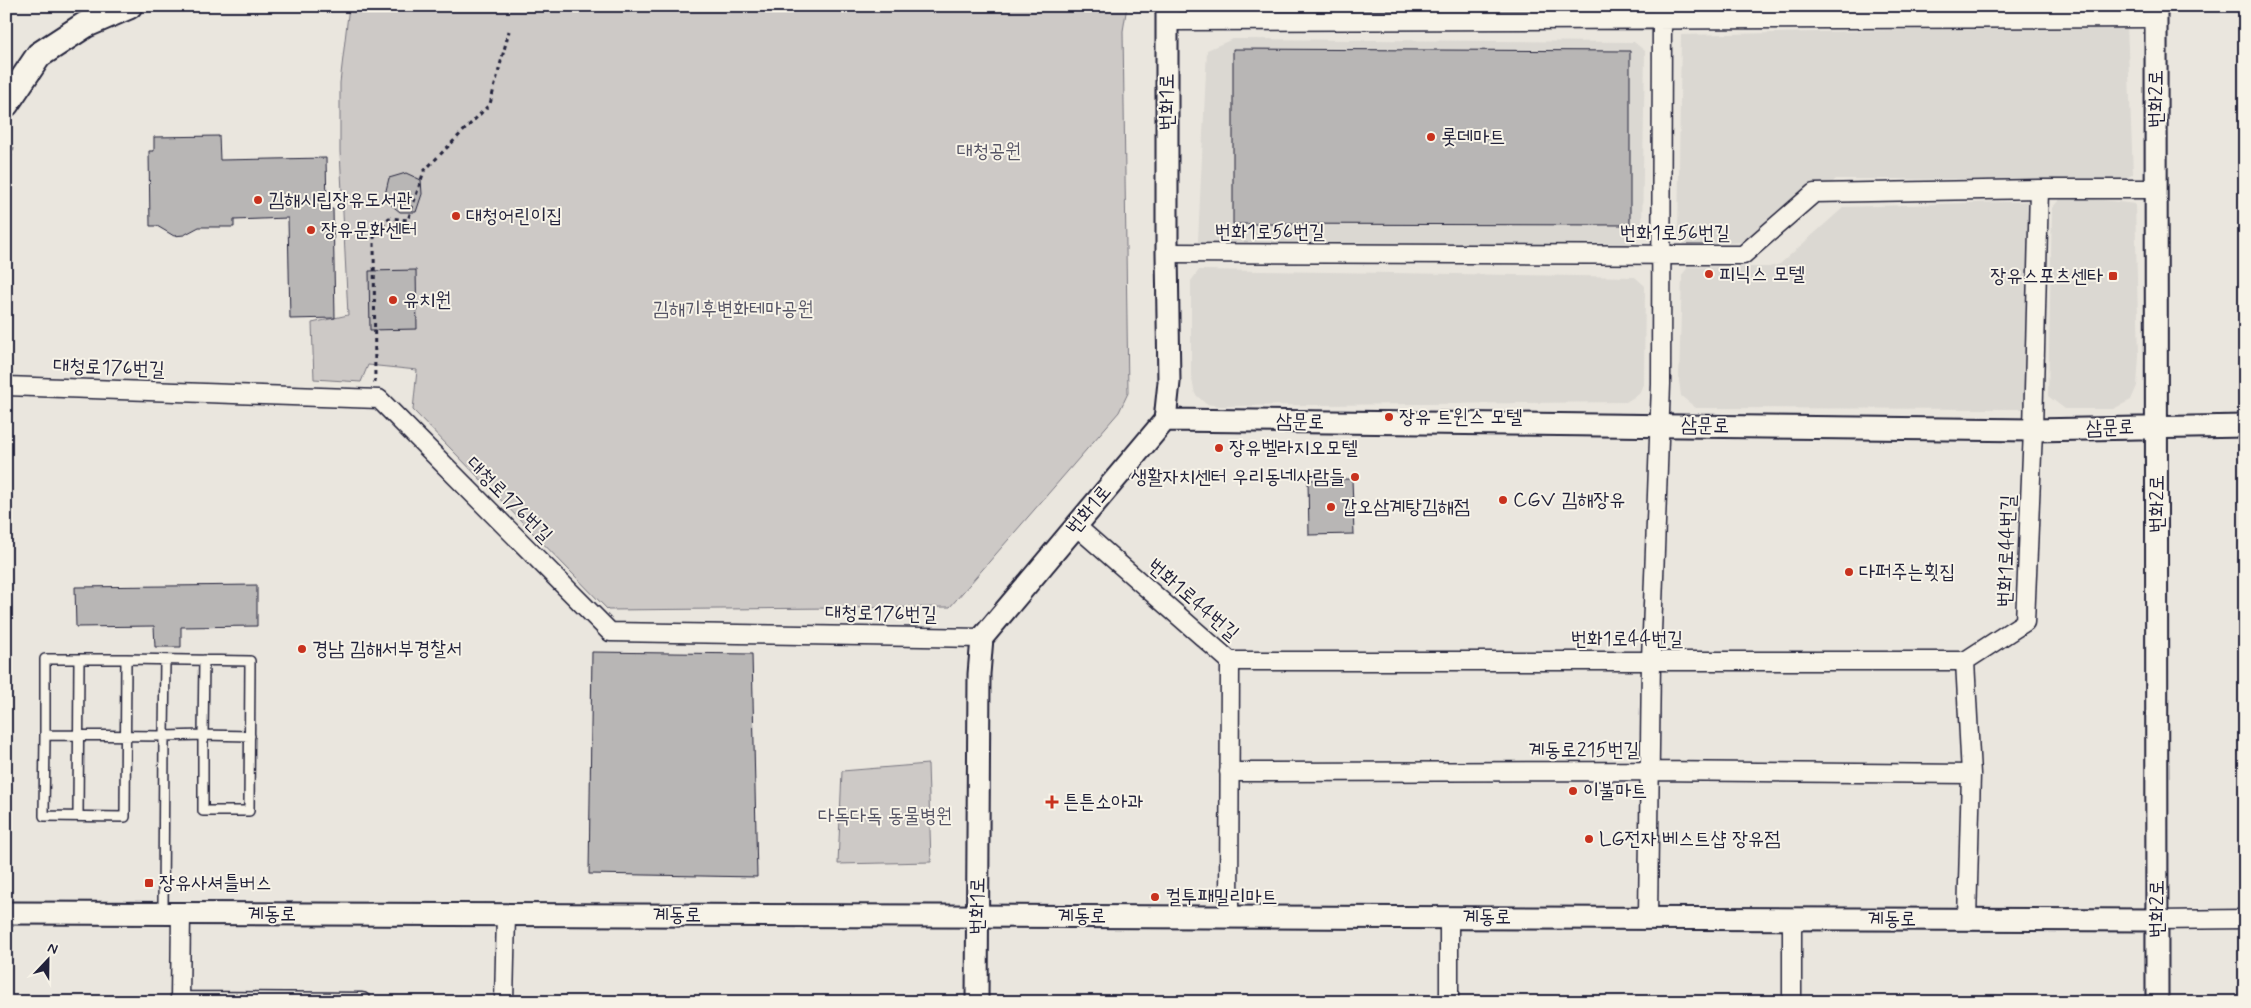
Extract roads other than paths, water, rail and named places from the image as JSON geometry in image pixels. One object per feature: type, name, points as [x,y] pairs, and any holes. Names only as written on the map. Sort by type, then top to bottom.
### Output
[{"type":"main road","points":[[6,104],[39,55],[85,25],[129,6]]},
{"type":"street","points":[[1648,918],[1651,660],[1660,384],[1662,12]]},
{"type":"street","points":[[1167,14],[2156,12]]},
{"type":"street","name":"번화2로","points":[[2156,12],[2157,1002]]},
{"type":"street","name":"번화1로","points":[[977,1002],[979,674],[982,638],[1165,420],[1169,382],[1167,14]]},
{"type":"street","points":[[2033,430],[2039,189]]},
{"type":"street","name":"번화1로56번길","points":[[1167,253],[1743,255],[1814,193],[2156,189]]},
{"type":"street","name":"대청로176번길","points":[[6,386],[379,399],[610,632],[982,638]]},
{"type":"street","name":"삼문로","points":[[1165,420],[2033,430],[2157,426],[2245,426]]},
{"type":"street","name":"번화1로44번길","points":[[1076,526],[1230,661],[1965,661],[2025,622],[2033,430]]},
{"type":"street","points":[[1230,661],[1230,916]]},
{"type":"street","points":[[1965,661],[1971,774],[1967,919]]},
{"type":"street","name":"계동로215번길","points":[[1229,772],[1651,771],[1971,774]]},
{"type":"street","name":"계동로","points":[[6,913],[2157,920]]},
{"type":"street","points":[[172,913],[180,1001],[362,1002]]},
{"type":"street","points":[[504,1002],[506,914]]},
{"type":"street","points":[[1449,917],[1449,1002]]},
{"type":"street","points":[[1792,918],[1792,1002]]},
{"type":"street","points":[[2157,920],[2245,919]]},
{"type":"lane","points":[[126,659],[126,817],[44,816],[45,659],[126,659],[165,660],[204,660],[250,661],[249,811],[203,811],[204,660]]},
{"type":"lane","points":[[78,816],[80,659]]},
{"type":"lane","points":[[165,660],[164,736],[172,913]]},
{"type":"lane","points":[[45,735],[250,736]]},
{"type":"place","name":"롯데마트","points":[[1431,137]]},
{"type":"place","name":"김해시립장유도서관","points":[[258,200]]},
{"type":"place","name":"대청어린이집","points":[[456,216]]},
{"type":"place","name":"장유문화센터","points":[[311,230]]},
{"type":"place","name":"피닉스 모텔","points":[[1709,274]]},
{"type":"place","name":"장유스포츠센타","points":[[2113,276]]},
{"type":"place","name":"유치원","points":[[393,300]]},
{"type":"place","name":"장유 트윈스 모텔","points":[[1389,417]]},
{"type":"place","name":"장유벨라지오모텔","points":[[1219,448]]},
{"type":"place","name":"생활자치센터 우리동네사람들","points":[[1355,477]]},
{"type":"place","name":"CGV 김해장유","points":[[1503,500]]},
{"type":"place","name":"갑오삼계탕김해점","points":[[1331,507]]},
{"type":"place","name":"다퍼주는횟집","points":[[1849,572]]},
{"type":"place","name":"경남 김해서부경찰서","points":[[302,649]]},
{"type":"place","name":"이불마트","points":[[1573,791]]},
{"type":"place","name":"튼튼소아과","points":[[1052,802]]},
{"type":"place","name":"LG전자 베스트샵 장유점","points":[[1589,839]]},
{"type":"place","name":"장유사셔틀버스","points":[[149,883]]},
{"type":"place","name":"컬투패밀리마트","points":[[1155,897]]},
{"type":"park label","name":"대청공원","points":[[989,151]]},
{"type":"park label","name":"김해기후변화테마공원","points":[[733,309]]},
{"type":"park label","name":"다독다독 동물병원","points":[[885,816]]}]
